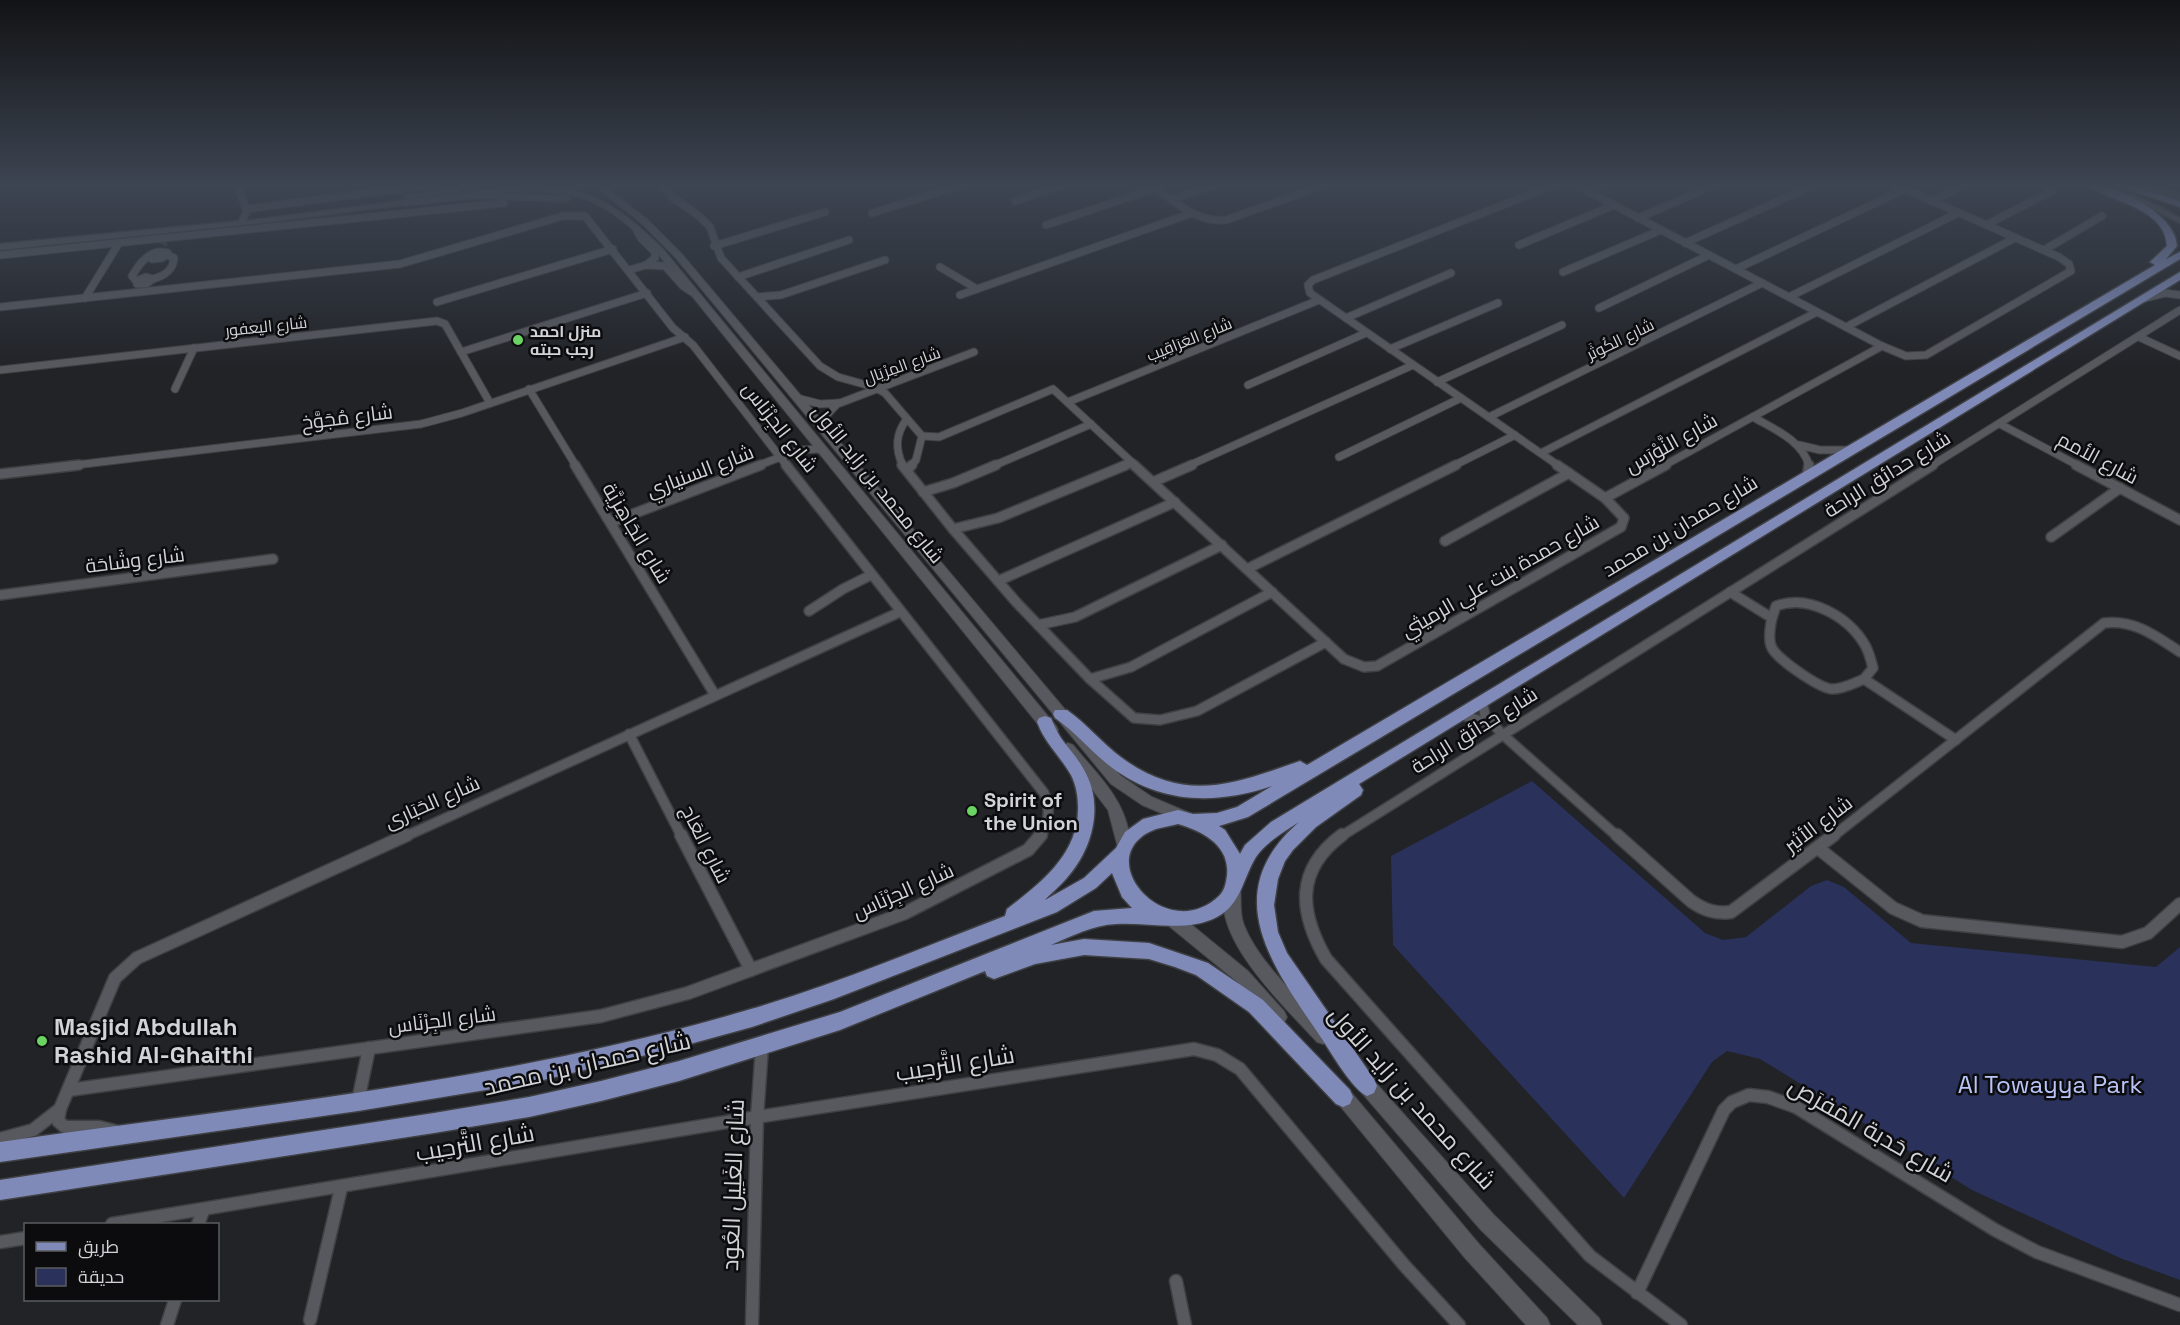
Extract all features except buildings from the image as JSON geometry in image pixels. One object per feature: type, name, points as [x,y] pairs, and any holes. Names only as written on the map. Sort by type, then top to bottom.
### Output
[{"type":"main road","name":"شارع محمد بن زايد الأول","points":[[654,246],[1045,722],[1099,784],[1119,817],[1122,851]]},
{"type":"main road","name":"شارع محمد بن زايد الأول","points":[[669,246],[1116,780],[1147,801],[1194,820]]},
{"type":"main road","points":[[2105,299],[2108,290],[2114,285],[2164,255],[2172,246]]},
{"type":"main road","name":"شارع حمدان بن محمد","points":[[1194,820],[1226,818],[1242,812],[2180,255]]},
{"type":"main road","points":[[1168,917],[1189,918],[1206,913],[1221,904],[1251,850],[1267,834],[1459,714],[2177,277]]},
{"type":"main road","points":[[1061,714],[1077,725],[1110,757],[1129,771],[1159,785],[1190,792],[1221,793],[1252,788],[1366,739]]},
{"type":"main road","points":[[997,927],[1049,886],[1067,868],[1077,850],[1085,823],[1086,800],[1082,782],[1051,738],[1045,722]]},
{"type":"main road","points":[[1367,1086],[1332,1038],[1284,964],[1268,929],[1266,903],[1268,883],[1275,863],[1286,846],[1318,815],[1356,790],[1383,762]]},
{"type":"main road","points":[[1235,882],[1236,862],[1229,844],[1215,830],[1194,820],[1163,819],[1150,823],[1138,830],[1122,851],[1122,878],[1130,895],[1146,908],[1168,917],[1242,976],[1472,1251],[1540,1325]]},
{"type":"main road","name":"شارع حمدان بن محمد","points":[[0,1152],[358,1101],[547,1069],[604,1057],[753,1018],[834,990],[1051,906],[1077,892],[1096,878],[1122,851]]},
{"type":"main road","name":"شارع محمد بن زايد الأول","points":[[1235,882],[1231,902],[1232,914],[1249,950],[1487,1222],[1592,1325]]},
{"type":"main road","name":"شارع حمدان بن محمد","points":[[0,1190],[528,1107],[679,1071],[762,1047],[922,990],[1094,919],[1115,916],[1168,917]]},
{"type":"main road","points":[[922,990],[968,979],[1060,950],[1112,947],[1149,951],[1202,969],[1256,1006],[1343,1097]]},
{"type":"street","points":[[0,255],[91,246]]},
{"type":"street","points":[[85,298],[117,246]]},
{"type":"street","points":[[150,257],[156,260],[167,255],[174,258],[173,267],[166,274],[143,285],[137,284],[133,279],[133,274],[139,264],[162,246]]},
{"type":"street","points":[[164,246],[167,255]]},
{"type":"street","name":"شارع الجِرْنَاس","points":[[0,307],[400,264],[463,246]]},
{"type":"street","name":"شارع الجِرْنَاس","points":[[69,1090],[601,1016],[659,1002],[905,913],[1028,850],[1046,831],[1050,811],[1044,793],[900,612],[781,457],[685,337],[673,328],[610,246]]},
{"type":"street","points":[[646,265],[656,255],[649,246]]},
{"type":"street","points":[[714,246],[721,258],[738,277],[825,370],[845,380],[878,388],[888,395],[922,436],[916,460],[906,470]]},
{"type":"street","points":[[738,277],[832,246]]},
{"type":"street","points":[[960,295],[1099,246]]},
{"type":"street","points":[[1319,300],[1308,290],[1308,285],[1313,280],[1399,246]]},
{"type":"street","points":[[1563,272],[1624,246]]},
{"type":"street","points":[[1691,246],[1882,346],[1906,356],[1926,355],[2069,274],[2069,264],[2034,246]]},
{"type":"street","points":[[1736,269],[1785,246]]},
{"type":"street","points":[[1789,297],[1892,246]]},
{"type":"street","points":[[1846,327],[2000,246]]},
{"type":"street","points":[[2044,250],[2051,246]]},
{"type":"street","points":[[437,302],[613,249]]},
{"type":"street","points":[[1599,308],[1709,255]]},
{"type":"street","points":[[757,297],[781,295],[885,260]]},
{"type":"street","points":[[629,270],[656,264],[668,267],[680,283],[692,292]]},
{"type":"street","points":[[940,267],[977,289]]},
{"type":"street","points":[[1346,318],[1451,273]]},
{"type":"street","points":[[2177,277],[2173,289],[2178,295]]},
{"type":"street","name":"شارع الكُوثَر","points":[[1489,417],[1762,283]]},
{"type":"street","points":[[461,352],[647,293]]},
{"type":"street","points":[[2142,299],[2166,293],[2178,295]]},
{"type":"street","points":[[765,306],[781,295]]},
{"type":"street","name":"شارع حمدة بنت علي الرميثي","points":[[922,436],[939,437],[1053,389],[1344,659],[1357,665],[1371,667],[1383,663],[1621,527],[1624,518],[1622,513],[1605,498],[1319,300]]},
{"type":"street","name":"شارع العَرَاقِيب","points":[[1068,402],[1319,300]]},
{"type":"street","points":[[1390,349],[1498,303]]},
{"type":"street","name":"شارع حدائق الراحة","points":[[1681,1325],[1590,1256],[1326,959],[1312,933],[1306,911],[1305,885],[1312,867],[1323,851],[1357,825],[2180,310]]},
{"type":"street","points":[[1541,453],[1817,312]]},
{"type":"street","name":"شارع اليعفور","points":[[0,370],[431,321],[445,324],[490,403]]},
{"type":"street","points":[[1437,382],[1562,325]]},
{"type":"street","points":[[1248,385],[1366,333]]},
{"type":"street","name":"شارع مُجَوَّخ","points":[[0,474],[413,425],[438,420],[685,337]]},
{"type":"street","points":[[2139,337],[2180,356]]},
{"type":"street","name":"شارع النَّوْرَس","points":[[1605,498],[1882,346]]},
{"type":"street","points":[[175,389],[194,348]]},
{"type":"street","name":"شارع المِرْيَال","points":[[795,397],[820,404],[840,403],[974,352]]},
{"type":"street","points":[[1153,482],[1413,365]]},
{"type":"street","name":"شارع الجَاهِزِيَّة","points":[[529,389],[612,522],[715,695]]},
{"type":"street","points":[[1339,457],[1461,398]]},
{"type":"street","points":[[823,430],[827,412],[840,403]]},
{"type":"street","points":[[1753,417],[1796,444],[1809,458],[1810,466],[1807,476]]},
{"type":"street","points":[[907,419],[900,429],[896,448],[906,470],[952,529],[1038,625],[1090,679],[1130,716],[1145,720],[1160,720],[1205,708],[1326,642]]},
{"type":"street","points":[[923,492],[953,483],[1091,424]]},
{"type":"street","name":"شارع الأمم","points":[[2000,424],[2180,520]]},
{"type":"street","points":[[1247,569],[1515,435]]},
{"type":"street","name":"شارع السنياري","points":[[799,450],[812,438]]},
{"type":"street","points":[[1796,444],[1820,450],[1852,449]]},
{"type":"street","name":"شارع السنياري","points":[[612,522],[799,450],[821,449]]},
{"type":"street","points":[[952,529],[998,518],[1132,462]]},
{"type":"street","points":[[1445,541],[1569,473]]},
{"type":"street","points":[[2051,537],[2120,488]]},
{"type":"street","points":[[998,581],[1175,502]]},
{"type":"street","points":[[1038,625],[1075,617],[1222,545]]},
{"type":"street","name":"شارع وِشَاحَة","points":[[0,595],[273,559]]},
{"type":"street","points":[[809,611],[837,592],[872,575]]},
{"type":"street","points":[[1090,679],[1131,667],[1272,592]]},
{"type":"street","points":[[1730,592],[1772,618]]},
{"type":"street","points":[[1806,601],[1832,615],[1863,643],[1873,668],[1864,679],[1843,689],[1827,688],[1773,651],[1769,635],[1772,618],[1776,606],[1784,602],[1806,601]]},
{"type":"street","name":"شارع الحَبَارى","points":[[0,1139],[28,1133],[45,1123],[60,1109],[115,978],[137,958],[900,612]]},
{"type":"street","name":"شارع الأثير","points":[[1459,714],[1490,724],[1703,910],[1717,914],[1731,912],[1818,848],[2104,622],[2113,620],[2126,622],[2180,652]]},
{"type":"street","points":[[1864,679],[1956,740]]},
{"type":"street","points":[[1482,701],[1490,724]]},
{"type":"street","name":"شارع العَاج","points":[[629,734],[751,970]]},
{"type":"street","points":[[1818,848],[1893,908],[1922,921],[2122,942],[2143,937],[2153,931],[2180,904]]},
{"type":"street","name":"شارع الغَلِيل العُود","points":[[752,1325],[757,1118],[762,1047]]},
{"type":"street","points":[[358,1101],[369,1048]]},
{"type":"street","name":"شارع التَّرحِيب","points":[[119,1223],[1194,1049],[1209,1052],[1240,1069],[1260,1090],[1404,1265],[1459,1325]]},
{"type":"street","name":"شارع حَدبة المَفرَص","points":[[1637,1293],[1724,1110],[1732,1099],[1766,1095],[1796,1107],[1995,1230],[2037,1252],[2180,1305]]},
{"type":"street","points":[[60,1109],[58,1120],[65,1128],[99,1127],[121,1134]]},
{"type":"street","points":[[310,1320],[341,1188]]},
{"type":"street","points":[[198,1223],[202,1211]]},
{"type":"street","points":[[0,1242],[24,1238]]},
{"type":"street","points":[[1176,1281],[1185,1325]]},
{"type":"street","points":[[167,1325],[174,1301]]},
{"type":"green space","name":"Al Towayya Park","points":[[1532,781],[1705,933],[1723,940],[1746,937],[1811,886],[1827,880],[1844,887],[1911,943],[2156,967],[2180,947],[2180,1280],[2120,1258],[1972,1190],[1760,1059],[1727,1051],[1712,1062],[1624,1198],[1393,945],[1391,856]]},
{"type":"place","name":"منزل احمد رجب حبته","points":[[518,340]]},
{"type":"place","name":"Spirit of the Union","points":[[972,811]]},
{"type":"place","name":"Masjid Abdullah Rashid Al-Ghaithi","points":[[42,1041]]}]
